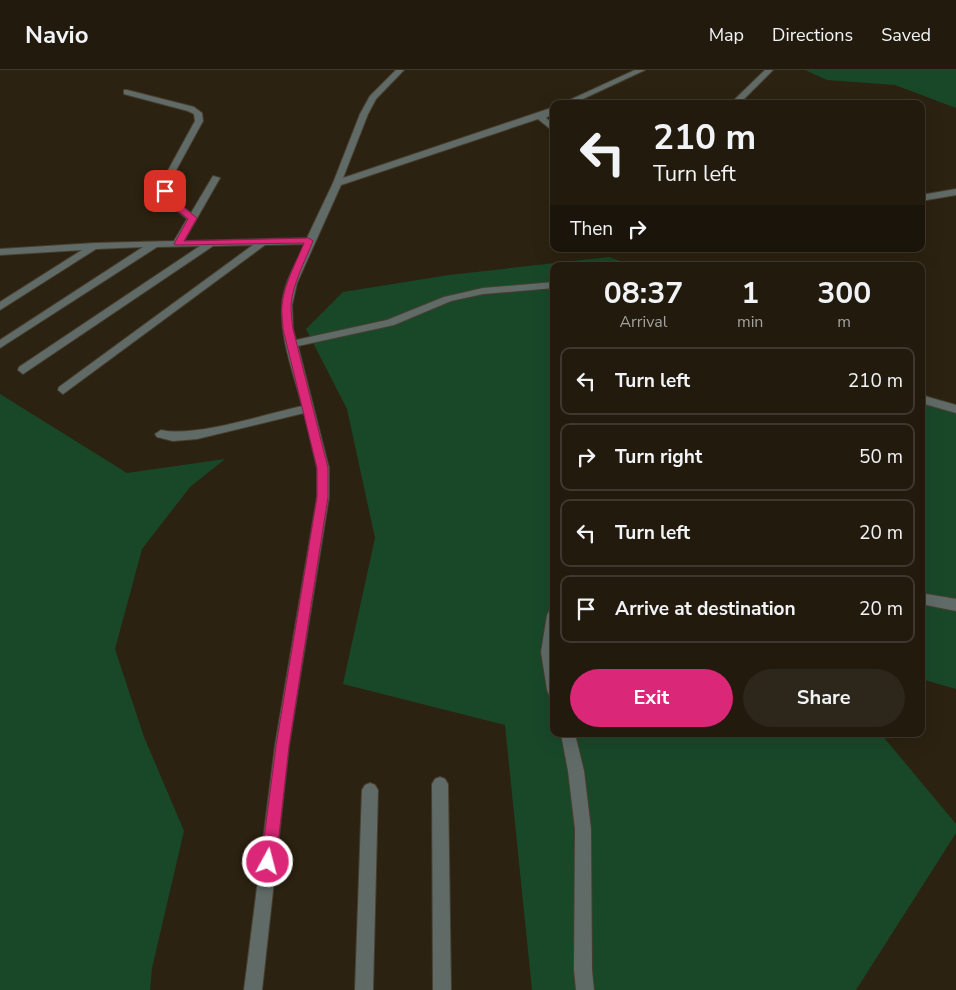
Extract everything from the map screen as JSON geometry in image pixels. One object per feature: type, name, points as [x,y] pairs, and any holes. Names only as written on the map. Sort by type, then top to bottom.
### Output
[{"type":"street","points":[[253,990],[282,746],[323,497],[323,468],[288,329],[287,305],[292,283],[309,241],[337,183],[368,106],[392,76],[400,70]]},
{"type":"street","points":[[574,100],[642,70]]},
{"type":"street","points":[[738,100],[768,70]]},
{"type":"street","points":[[127,92],[191,109],[198,113],[199,121],[164,184],[169,199],[192,218]]},
{"type":"street","points":[[337,183],[550,111]]},
{"type":"street","points":[[544,114],[542,118],[550,126]]},
{"type":"street","points":[[178,244],[216,178]]},
{"type":"street","points":[[925,197],[956,192]]},
{"type":"street","points":[[0,252],[95,246],[309,241]]},
{"type":"street","points":[[63,390],[263,242]]},
{"type":"street","points":[[23,370],[210,243]]},
{"type":"street","points":[[0,345],[155,244]]},
{"type":"street","points":[[0,307],[95,246]]},
{"type":"street","points":[[292,344],[390,323],[448,299],[484,291],[550,285]]},
{"type":"street","points":[[925,400],[956,409]]},
{"type":"street","points":[[161,434],[173,437],[197,435],[308,408]]},
{"type":"street","points":[[925,599],[956,605]]},
{"type":"street","points":[[550,632],[547,646],[550,677]]},
{"type":"street","points":[[569,737],[576,771],[582,829],[583,970],[585,990]]},
{"type":"street","points":[[440,784],[442,990]]},
{"type":"street","points":[[364,990],[370,790]]},
{"type":"green space","points":[[805,70],[956,70],[956,108],[895,85],[827,80]]},
{"type":"green space","points":[[609,257],[623,262],[565,262]]},
{"type":"green space","points":[[550,264],[550,737],[884,737],[956,824],[956,833],[856,990],[532,990],[505,725],[343,684],[375,538],[347,409],[306,329],[343,292],[449,275]]},
{"type":"green space","points":[[0,394],[127,473],[225,459],[190,487],[142,549],[115,649],[144,737],[184,831],[152,968],[150,990],[0,990]]},
{"type":"green space","points":[[925,394],[956,411],[956,689],[925,680]]},
{"type":"route","points":[[165,191],[169,199],[192,218],[178,244],[309,241],[292,283],[287,305],[287,317],[288,329],[323,468],[323,497],[282,746],[268,862]]}]
